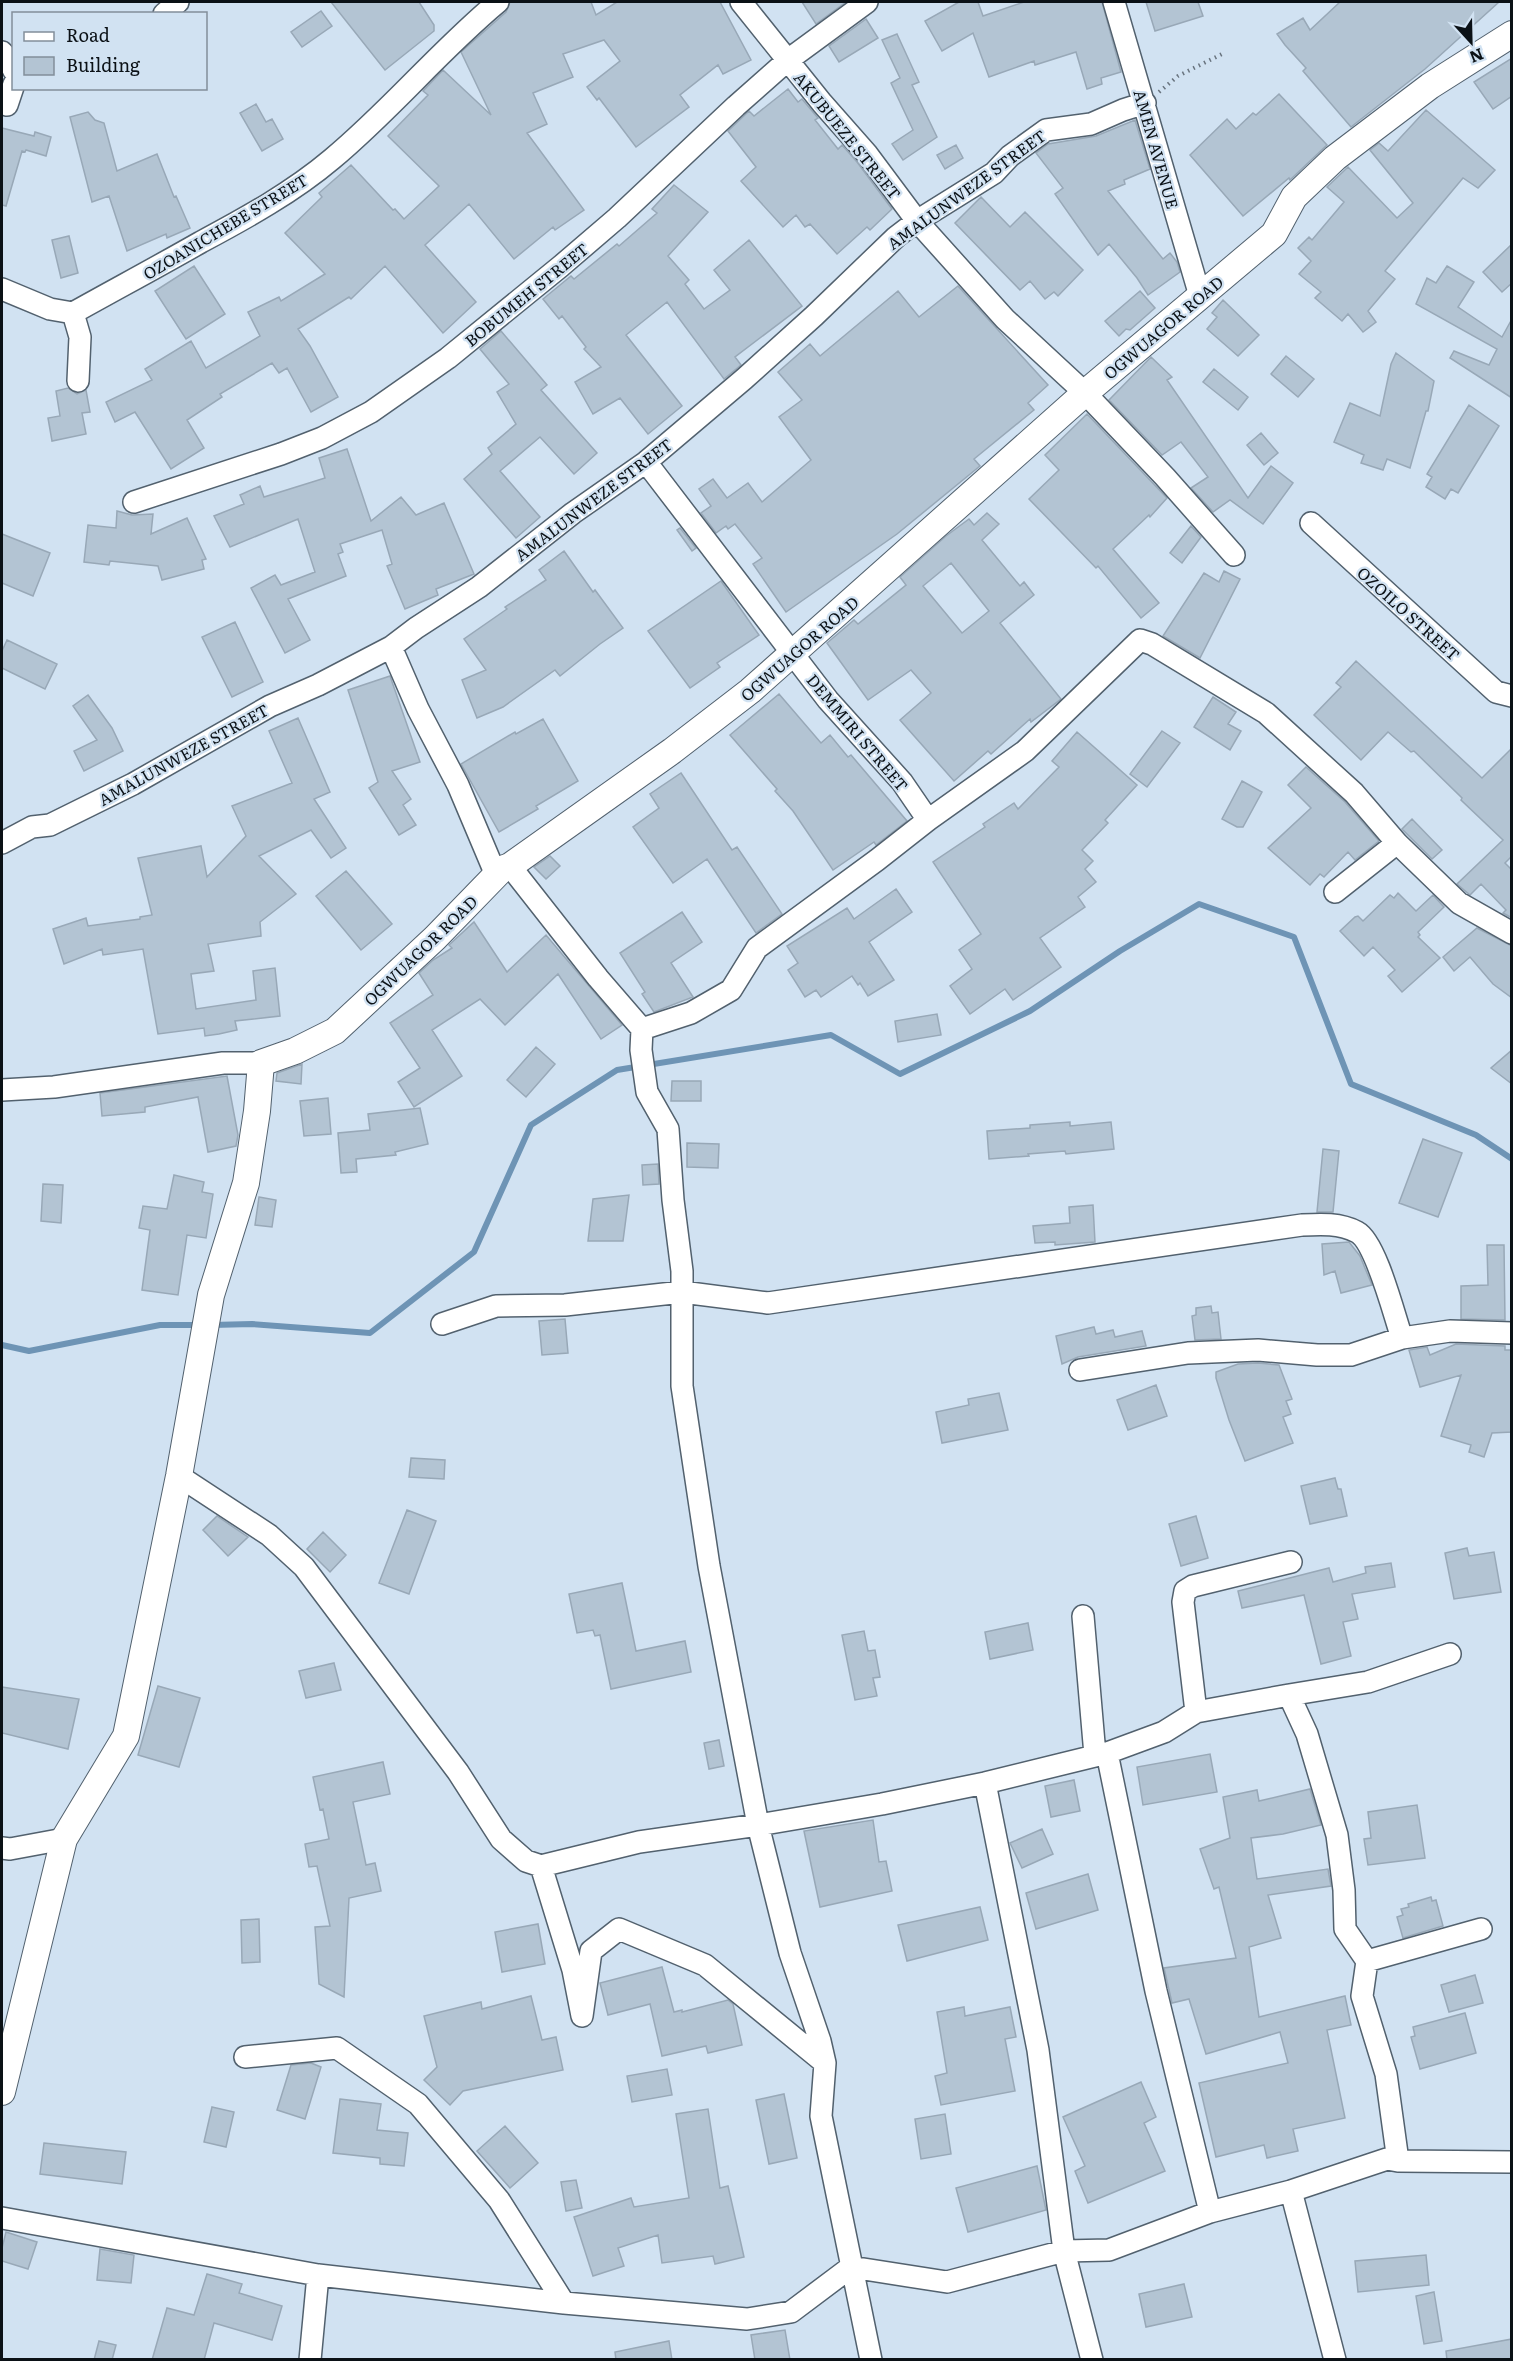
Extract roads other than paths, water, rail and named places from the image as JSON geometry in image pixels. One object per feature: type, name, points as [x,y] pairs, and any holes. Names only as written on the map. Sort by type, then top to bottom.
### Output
[{"type":"street","points":[[166,12],[178,2]]},
{"type":"street","name":"OZOANICHEBE STREET","points":[[73,313],[239,222],[299,185],[333,159],[438,55],[498,2]]},
{"type":"street","name":"AKUBUEZE STREET","points":[[741,2],[867,154],[917,221],[1005,319],[1085,393],[1165,477],[1234,555]]},
{"type":"street","name":"BOBUMEH STREET","points":[[134,502],[281,454],[322,438],[371,412],[448,358],[561,266],[617,218],[788,60],[867,2]]},
{"type":"street","name":"AMEN AVENUE","points":[[1114,2],[1200,296]]},
{"type":"street","name":"OGWUAGOR ROAD","points":[[2,1090],[54,1087],[223,1062],[261,1063],[295,1051],[335,1031],[435,938],[503,870],[697,732],[794,654],[1085,393],[1274,234],[1294,197],[1335,158],[1430,86],[1512,34]]},
{"type":"street","points":[[2,52],[12,67]]},
{"type":"street","points":[[7,105],[12,90]]},
{"type":"street","name":"AMALUNWEZE STREET","points":[[2,843],[32,827],[50,825],[123,789],[191,753],[270,706],[318,685],[391,647],[479,587],[573,513],[646,462],[744,379],[896,237],[917,221],[994,173],[1010,156],[1046,130],[1091,124],[1145,103]]},
{"type":"street","points":[[2,289],[50,309],[73,313],[80,337],[78,381]]},
{"type":"street","name":"DEMMIRI STREET","points":[[646,462],[828,700],[903,782],[928,820]]},
{"type":"street","name":"OZOILO STREET","points":[[1311,524],[1496,692],[1512,696]]},
{"type":"street","points":[[642,1029],[691,1013],[731,990],[757,948],[928,820],[1025,751],[1140,640],[1152,644],[1266,713],[1354,793],[1397,843],[1459,903],[1512,933]]},
{"type":"street","points":[[391,647],[418,709],[503,870],[642,1029],[642,1057],[647,1092],[668,1129],[673,1200],[682,1271],[682,1386],[709,1566],[758,1825],[790,1953],[820,2041],[825,2063],[821,2116],[871,2360]]},
{"type":"street","points":[[1335,892],[1397,843]]},
{"type":"street","points":[[2,2092],[64,1839],[126,1736],[179,1476],[211,1295],[246,1183],[257,1111],[261,1063]]},
{"type":"street","points":[[442,1324],[496,1306],[566,1305],[682,1292],[768,1303],[1302,1225],[1325,1224],[1344,1226],[1359,1232],[1365,1238],[1374,1253],[1402,1338]]},
{"type":"street","points":[[1080,1370],[1188,1353],[1258,1350],[1317,1355],[1351,1354],[1402,1338],[1450,1331],[1512,1333]]},
{"type":"street","points":[[179,1476],[269,1535],[304,1567],[458,1772],[501,1839],[526,1861],[541,1866],[639,1842],[882,1804],[985,1783],[1101,1754],[1164,1732],[1196,1712],[1368,1682],[1450,1654]]},
{"type":"street","points":[[1196,1712],[1183,1602],[1185,1591],[1193,1586],[1291,1562]]},
{"type":"street","points":[[1083,1616],[1101,1754],[1210,2212]]},
{"type":"street","points":[[1289,1695],[1307,1734],[1337,1835],[1344,1890],[1345,1929],[1367,1961],[1362,1996],[1386,2074],[1398,2161]]},
{"type":"street","points":[[985,1783],[1038,2050],[1064,2251],[1092,2360]]},
{"type":"street","points":[[2,1848],[10,1849],[64,1839]]},
{"type":"street","points":[[541,1866],[573,1970],[582,2016],[591,1951],[619,1929],[705,1965],[825,2063]]},
{"type":"street","points":[[1367,1961],[1481,1929]]},
{"type":"street","points":[[245,2057],[337,2048],[418,2104],[499,2200],[564,2303]]},
{"type":"street","points":[[2,2218],[318,2275],[564,2303],[747,2319],[791,2312],[851,2267],[947,2282],[1064,2251],[1109,2250],[1210,2212],[1291,2191],[1387,2159],[1512,2162]]},
{"type":"street","points":[[1291,2191],[1335,2360]]},
{"type":"street","points":[[310,2360],[318,2275]]},
{"type":"waterway","points":[[212,1325],[252,1324],[370,1333],[474,1252],[531,1125],[617,1070],[831,1035],[900,1074],[1030,1011],[1120,951],[1199,904],[1294,937],[1351,1084],[1476,1135],[1512,1159]]},
{"type":"waterway","points":[[2,1345],[29,1351],[160,1325],[199,1325]]}]
